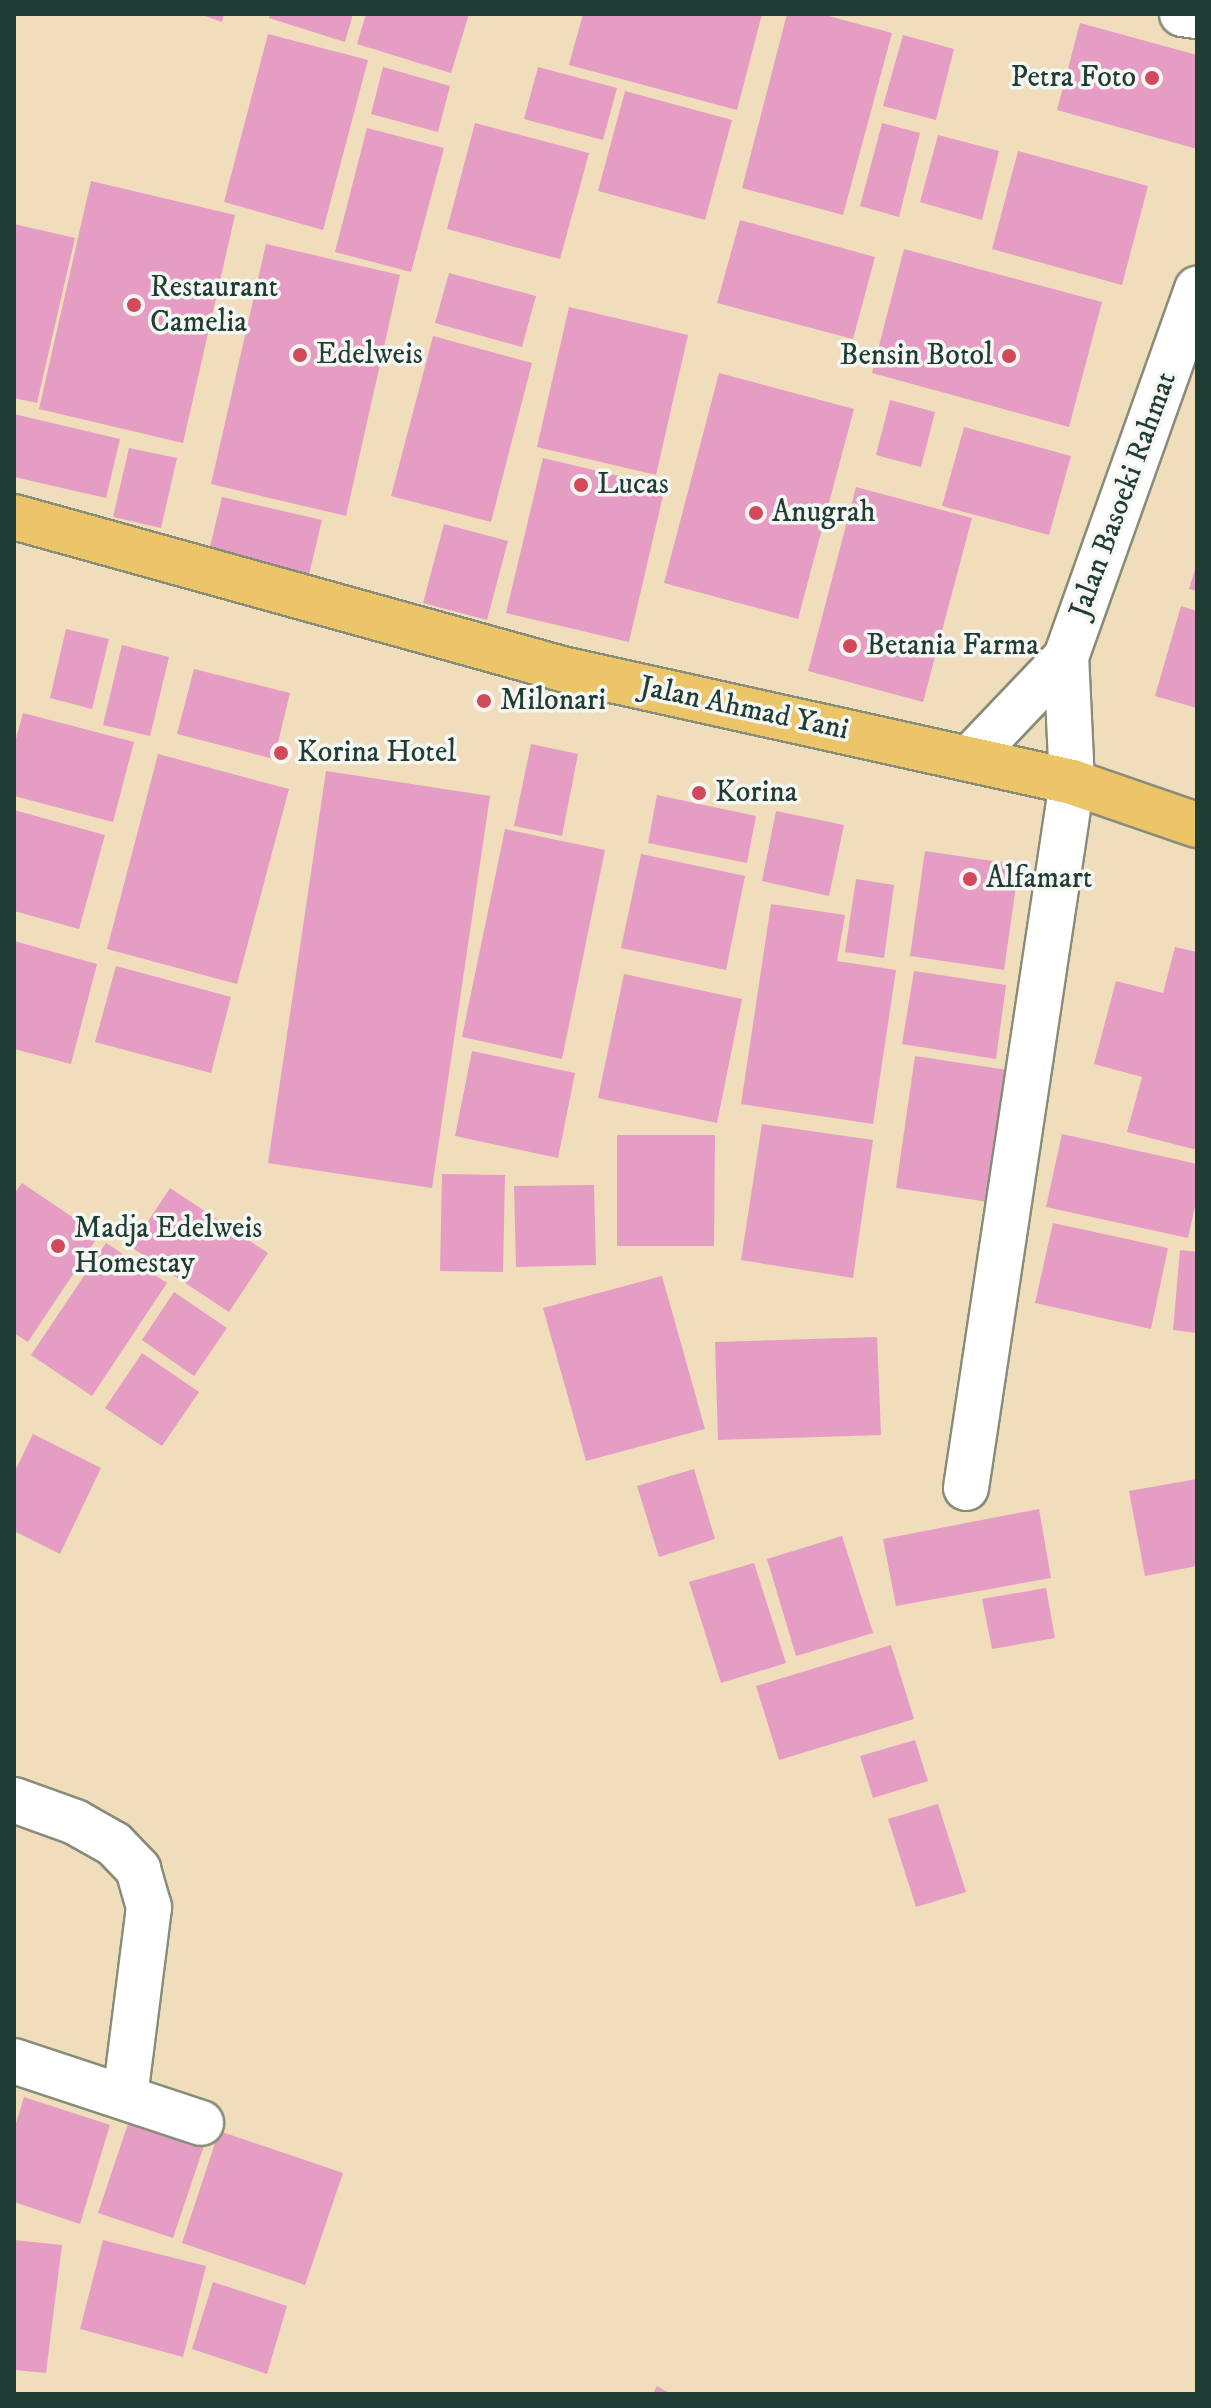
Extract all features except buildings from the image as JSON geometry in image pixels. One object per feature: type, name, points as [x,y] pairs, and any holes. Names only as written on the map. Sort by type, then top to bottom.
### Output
[{"type":"highway","name":"Jalan Ahmad Yani","points":[[14,517],[562,669],[1072,782],[1197,825]]},
{"type":"street","points":[[1182,14],[1197,16]]},
{"type":"street","name":"Jalan Basoeki Rahmat","points":[[1066,657],[1197,289]]},
{"type":"street","points":[[969,759],[1066,657]]},
{"type":"street","points":[[966,1488],[1072,782],[1066,657]]},
{"type":"street","points":[[14,1800],[75,1822],[114,1844],[138,1869],[149,1907],[125,2096]]},
{"type":"street","points":[[14,2061],[201,2123]]},
{"type":"place","name":"Petra Foto","points":[[1152,78]]},
{"type":"place","name":"Restaurant Camelia","points":[[134,305]]},
{"type":"place","name":"Edelweis","points":[[300,355]]},
{"type":"place","name":"Bensin Botol","points":[[1009,356]]},
{"type":"place","name":"Lucas","points":[[581,485]]},
{"type":"place","name":"Anugrah","points":[[756,513]]},
{"type":"place","name":"Betania Farma","points":[[850,646]]},
{"type":"place","name":"Milonari","points":[[484,701]]},
{"type":"place","name":"Korina Hotel","points":[[281,753]]},
{"type":"place","name":"Korina","points":[[699,793]]},
{"type":"place","name":"Alfamart","points":[[970,879]]},
{"type":"place","name":"Madja Edelweis Homestay","points":[[58,1246]]}]
